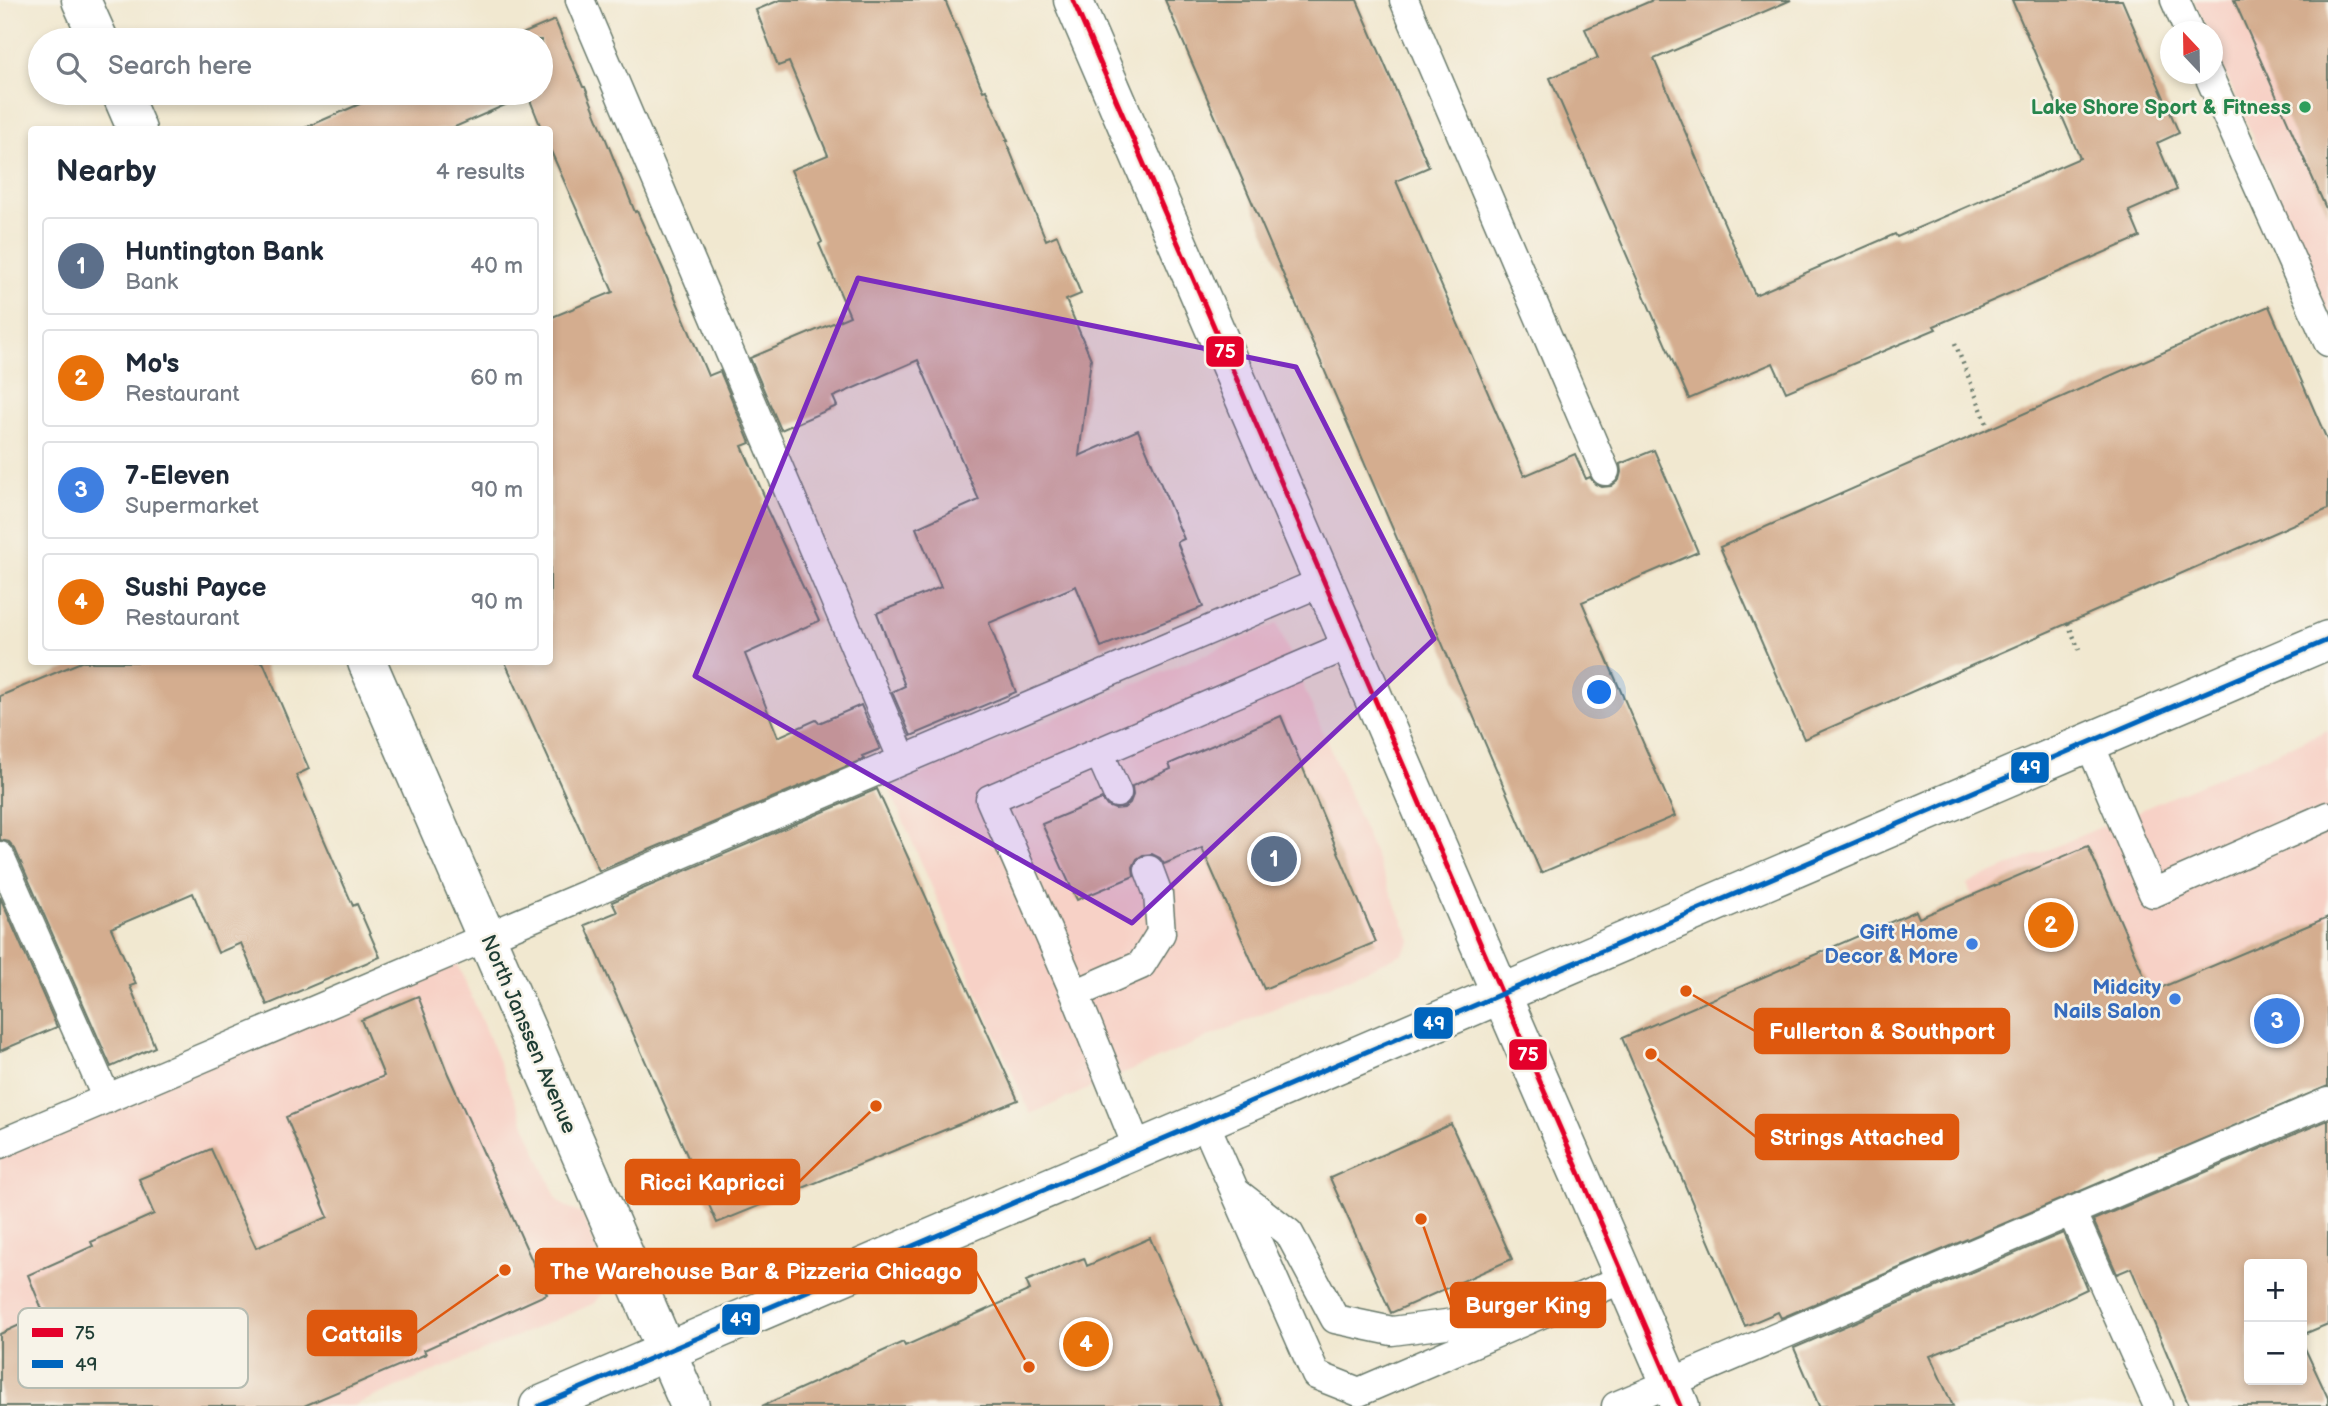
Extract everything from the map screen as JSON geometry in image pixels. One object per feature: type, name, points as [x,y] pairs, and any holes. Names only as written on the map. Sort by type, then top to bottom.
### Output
[{"type":"street","points":[[81,0],[94,28]]},
{"type":"street","points":[[1073,0],[1675,1394]]},
{"type":"street","points":[[126,105],[135,126]]},
{"type":"street","points":[[539,1406],[2089,742],[2326,647]]},
{"type":"street","name":"North Janssen Avenue","points":[[369,665],[690,1406]]},
{"type":"lane","points":[[580,0],[904,760]]},
{"type":"lane","points":[[1404,0],[1605,471]]},
{"type":"lane","points":[[2175,0],[2184,21]]},
{"type":"lane","points":[[2212,84],[2328,342]]},
{"type":"lane","points":[[0,1144],[1324,581]]},
{"type":"lane","points":[[1138,1149],[1075,994],[990,799],[1351,644]]},
{"type":"lane","points":[[2089,742],[2153,893],[2328,816]]},
{"type":"lane","points":[[1099,752],[1117,793]]},
{"type":"lane","points":[[0,856],[107,1099]]},
{"type":"lane","points":[[1075,994],[1140,965],[1161,933],[1158,894],[1149,870]]},
{"type":"lane","points":[[1616,1406],[1675,1394],[2071,1211],[2328,1102]]},
{"type":"lane","points":[[1204,1121],[1316,1375],[1359,1392],[1625,1278]]},
{"type":"lane","points":[[1234,1190],[1289,1233],[1335,1319],[1392,1331],[1549,1311]]},
{"type":"lane","points":[[2071,1211],[2158,1406]]},
{"type":"path","points":[[1955,343],[1989,429]]},
{"type":"path","points":[[2068,622],[2079,650]]},
{"type":"highlighted area","points":[[858,278],[1296,367],[1434,639],[1132,923],[695,676]]},
{"type":"shaded area","points":[[2194,0],[2328,0],[2328,314],[2223,67],[2223,21],[2203,21]]},
{"type":"shaded area","points":[[1277,624],[1411,940],[1402,954],[1030,1114],[889,788]]},
{"type":"shaded area","points":[[2328,730],[2328,1077],[2092,1178],[1967,884]]},
{"type":"shaded area","points":[[455,958],[558,1202],[584,1216],[609,1285],[595,1303],[353,1406],[0,1406],[0,1152]]},
{"type":"building","points":[[780,0],[945,0],[983,91],[986,90],[1008,141],[1046,240],[1057,235],[1081,294],[1066,300],[1091,359],[1079,456],[1138,430],[1184,539],[1177,542],[1203,607],[1101,647],[1076,586],[989,623],[1016,692],[911,736],[892,692],[905,686],[877,613],[941,587],[916,528],[979,500],[918,360],[833,397],[837,406],[781,430],[750,358],[850,316],[791,170],[828,155],[789,62],[778,66],[756,10]]},
{"type":"building","points":[[1165,0],[1357,0],[1429,167],[1396,181],[1524,476],[1575,454],[1586,479],[1590,477],[1595,484],[1602,487],[1611,486],[1619,480],[1620,464],[1654,450],[1698,552],[1582,602],[1675,816],[1541,873]]},
{"type":"building","points":[[1653,0],[1791,0],[1654,59],[1755,295],[2080,158],[2012,0],[2122,0],[2179,133],[2157,143],[2177,190],[2129,211],[2140,237],[1934,326],[1936,329],[1786,392],[1773,363],[1689,399],[1550,78],[1598,58],[1585,29]]},
{"type":"building","name":"Lake Shore Sport & Fitness","points":[[2234,0],[2328,0],[2328,213]]},
{"type":"building","points":[[555,20],[635,212],[637,211],[664,271],[708,376],[720,371],[750,443],[742,446],[766,500],[763,501],[819,621],[745,654],[778,737],[816,720],[819,723],[861,705],[880,749],[862,756],[864,759],[599,871],[506,665],[553,665],[553,317],[613,292],[553,156],[553,126],[540,126],[532,105],[553,105],[553,28],[536,28]]},
{"type":"building","points":[[357,105],[505,105],[457,126],[309,126]]},
{"type":"building","points":[[2269,306],[2328,442],[2328,509],[1804,739],[1720,547]]},
{"type":"building","points":[[74,665],[264,665],[309,769],[296,775],[353,906],[357,904],[380,957],[267,1005],[241,943],[218,953],[193,893],[111,928],[136,984],[130,986],[155,1047],[111,1067],[15,849],[9,842],[0,840],[0,696]]},
{"type":"building","points":[[1281,716],[1376,942],[1264,989],[1202,848],[1164,864],[1152,854],[1143,855],[1133,867],[1134,876],[1077,900],[1042,824],[1102,799],[1107,806],[1124,808],[1133,795],[1132,786],[1171,769],[1169,764]]},
{"type":"building","points":[[877,789],[1018,1100],[717,1223],[585,925],[617,912],[612,902]]},
{"type":"building","points":[[2088,846],[2151,992],[2328,917],[2328,1086],[1781,1318],[1778,1312],[1745,1326],[1622,1038],[1916,911],[1919,918]]},
{"type":"building","points":[[0,897],[57,1027],[0,1051]]},
{"type":"building","points":[[418,996],[448,1074],[547,1294],[424,1350],[426,1354],[304,1406],[0,1406],[0,1334],[18,1326],[18,1388],[248,1388],[248,1308],[42,1308],[28,1275],[93,1246],[91,1242],[154,1214],[139,1179],[211,1149],[256,1248],[328,1217],[286,1117],[384,1076],[361,1020]]},
{"type":"building","points":[[2328,1120],[2328,1324],[2307,1333],[2307,1259],[2244,1259],[2244,1385],[2307,1385],[2307,1353],[2328,1398],[2328,1406],[2189,1406],[2131,1268],[2117,1274],[2093,1220]]},
{"type":"building","points":[[1451,1124],[1512,1259],[1391,1313],[1330,1178]]},
{"type":"building","points":[[2063,1233],[2087,1289],[2019,1321],[1930,1356],[1953,1406],[1819,1406],[1794,1348]]},
{"type":"building","points":[[1150,1238],[1222,1406],[762,1406],[903,1342],[905,1346],[1030,1290],[1026,1281],[1084,1258],[1087,1266]]},
{"type":"transit line","name":"75","points":[[1073,0],[1680,1406]]},
{"type":"transit line","name":"49","points":[[539,1406],[2328,640]]},
{"type":"place","name":"Lake Shore Sport & Fitness","points":[[2305,107]]},
{"type":"place","name":"Huntington Bank","points":[[1274,859]]},
{"type":"place","name":"Mo's","points":[[2051,925]]},
{"type":"place","name":"Gift Home Decor & More","points":[[1972,944]]},
{"type":"place","name":"Fullerton & Southport","points":[[1686,991]]},
{"type":"place","name":"Midcity Nails Salon","points":[[2175,999]]},
{"type":"place","name":"7-Eleven","points":[[2277,1021]]},
{"type":"place","name":"Strings Attached","points":[[1651,1054]]},
{"type":"place","name":"Ricci Kapricci","points":[[876,1106]]},
{"type":"place","name":"Burger King","points":[[1421,1219]]},
{"type":"place","name":"Cattails","points":[[505,1270]]},
{"type":"place","name":"Sushi Payce","points":[[1086,1344]]},
{"type":"place","name":"The Warehouse Bar & Pizzeria Chicago","points":[[1029,1367]]}]
